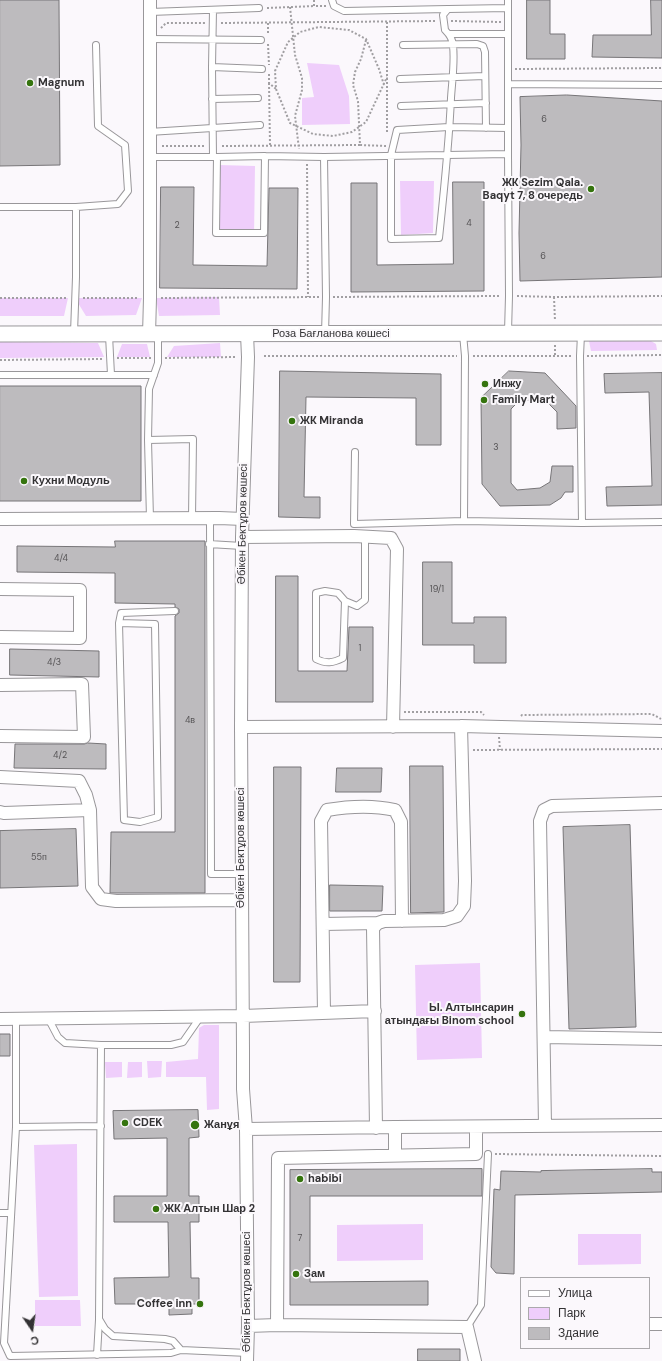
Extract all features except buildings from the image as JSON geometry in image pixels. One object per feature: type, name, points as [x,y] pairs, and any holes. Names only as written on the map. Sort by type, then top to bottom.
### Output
[{"type":"street","points":[[150,6],[150,298],[153,335]]},
{"type":"street","name":"Роза Бағланова көшесі","points":[[0,334],[153,335],[662,333]]},
{"type":"street","name":"Әбікен Бектұров көшесі","points":[[247,334],[248,357],[242,542],[241,874],[244,1090],[246,1129],[248,1357]]},
{"type":"street","points":[[0,519],[243,519]]},
{"type":"street","points":[[242,542],[358,532],[391,538],[397,549],[393,726]]},
{"type":"street","points":[[0,589],[80,590],[80,638],[0,637]]},
{"type":"street","points":[[0,685],[82,684],[84,737],[0,736]]},
{"type":"street","points":[[241,727],[461,726],[662,731]]},
{"type":"street","points":[[323,924],[444,920],[457,916],[464,906],[465,881],[461,726]]},
{"type":"street","points":[[0,777],[79,781],[86,794],[90,810],[92,887],[101,899],[116,901],[242,900]]},
{"type":"street","points":[[545,1126],[540,821],[544,810],[552,806],[662,803]]},
{"type":"street","points":[[324,1013],[321,820],[327,810],[345,807],[380,807],[396,810],[401,822],[402,921]]},
{"type":"street","points":[[0,812],[90,810]]},
{"type":"street","points":[[376,1128],[373,928],[378,923]]},
{"type":"street","points":[[0,1019],[243,1016],[375,1010]]},
{"type":"street","points":[[544,1037],[662,1038]]},
{"type":"street","points":[[246,1129],[662,1124]]},
{"type":"street","points":[[277,1325],[278,1158],[476,1154],[476,1127]]},
{"type":"street","points":[[395,1128],[395,1155]]},
{"type":"street","points":[[650,1324],[662,1324]]},
{"type":"street","points":[[248,1326],[467,1326],[475,1361]]},
{"type":"lane","points":[[508,0],[508,334]]},
{"type":"lane","points":[[333,3],[344,11],[508,8]]},
{"type":"lane","points":[[150,6],[213,10],[259,8]]},
{"type":"lane","points":[[448,9],[443,15],[445,30],[449,34],[454,45],[450,127],[448,155],[439,238],[391,239],[389,155],[397,130],[450,127],[508,128]]},
{"type":"lane","points":[[213,10],[212,98],[213,146],[215,157],[216,233],[264,233],[265,156]]},
{"type":"lane","points":[[449,34],[508,34]]},
{"type":"lane","points":[[150,40],[261,40]]},
{"type":"lane","points":[[403,45],[477,44],[483,46],[485,52],[486,128]]},
{"type":"lane","points":[[0,207],[76,207],[118,204],[128,191],[125,145],[98,126],[96,45]]},
{"type":"lane","points":[[212,67],[262,69]]},
{"type":"lane","points":[[400,79],[485,76]]},
{"type":"lane","points":[[508,84],[662,85]]},
{"type":"lane","points":[[212,98],[258,98]]},
{"type":"lane","points":[[401,106],[486,104]]},
{"type":"lane","points":[[149,132],[260,125]]},
{"type":"lane","points":[[149,151],[215,157],[508,154]]},
{"type":"lane","points":[[324,157],[326,297],[325,334]]},
{"type":"lane","points":[[74,335],[76,207]]},
{"type":"lane","points":[[463,334],[465,356],[464,520]]},
{"type":"lane","points":[[582,334],[580,356],[582,522]]},
{"type":"lane","points":[[109,335],[111,375]]},
{"type":"lane","points":[[150,519],[148,440],[150,388],[158,363],[153,335]]},
{"type":"lane","points":[[0,374],[154,375]]},
{"type":"lane","points":[[148,440],[193,438],[192,518]]},
{"type":"lane","points":[[345,601],[343,658],[335,662],[324,663],[316,660],[316,594],[325,591],[338,593],[345,601],[357,606],[365,600],[358,532],[355,452]]},
{"type":"lane","points":[[210,518],[211,874],[241,874]]},
{"type":"lane","points":[[358,532],[464,520],[662,522]]},
{"type":"lane","points":[[209,544],[242,542]]},
{"type":"lane","points":[[119,623],[156,624],[158,818],[140,822],[124,820],[119,623],[121,613],[175,611]]},
{"type":"lane","points":[[48,1018],[58,1037],[65,1043],[101,1045],[171,1045],[183,1042],[201,1016]]},
{"type":"lane","points":[[16,1019],[16,1127],[4,1343],[10,1356],[98,1355],[171,1352],[181,1350],[248,1357]]},
{"type":"lane","points":[[98,1355],[101,1045]]},
{"type":"lane","points":[[16,1127],[100,1126]]},
{"type":"lane","points":[[467,1326],[481,1305],[488,1154]]},
{"type":"lane","points":[[0,1213],[11,1213]]},
{"type":"lane","points":[[99,1319],[105,1329],[113,1336],[165,1339],[173,1341],[181,1350]]},
{"type":"path","points":[[314,0],[314,6]]},
{"type":"path","points":[[259,8],[314,6],[333,3]]},
{"type":"path","points":[[290,7],[295,55],[302,78],[302,90],[295,116],[299,157]]},
{"type":"path","points":[[150,40],[166,22],[508,22]]},
{"type":"path","points":[[268,22],[270,145]]},
{"type":"path","points":[[386,22],[387,138]]},
{"type":"path","points":[[384,85],[366,39],[349,30],[319,27],[300,32],[288,42],[275,70],[276,89],[290,123],[313,134],[333,136],[352,132],[366,122],[384,85],[387,77]]},
{"type":"path","points":[[360,145],[358,101],[353,85],[366,39]]},
{"type":"path","points":[[508,69],[662,68]]},
{"type":"path","points":[[269,83],[276,89]]},
{"type":"path","points":[[149,151],[213,146],[360,145],[387,146],[389,155]]},
{"type":"path","points":[[307,156],[308,297]]},
{"type":"path","points":[[221,358],[235,357]]},
{"type":"path","points":[[394,712],[481,712],[486,717]]},
{"type":"path","points":[[517,719],[522,715],[652,714],[662,720]]},
{"type":"path","points":[[462,751],[662,748]]},
{"type":"path","points":[[488,1154],[662,1156]]},
{"type":"green space","points":[[307,63],[339,65],[349,96],[350,124],[302,125],[302,98],[314,97]]},
{"type":"green space","points":[[219,165],[255,166],[254,237],[218,237]]},
{"type":"green space","points":[[400,181],[434,181],[433,233],[401,235]]},
{"type":"green space","points":[[219,297],[220,315],[159,316],[156,298]]},
{"type":"green space","points":[[0,298],[68,298],[64,316],[0,316]]},
{"type":"green space","points":[[75,298],[142,298],[136,315],[86,316]]},
{"type":"green space","points":[[589,341],[651,341],[656,344],[657,350],[591,351]]},
{"type":"green space","points":[[0,342],[98,343],[104,357],[0,358]]},
{"type":"green space","points":[[220,343],[221,357],[167,357],[174,346]]},
{"type":"green space","points":[[122,344],[147,344],[150,357],[117,357]]},
{"type":"green space","points":[[480,963],[482,1058],[417,1060],[415,965]]},
{"type":"green space","points":[[204,1025],[219,1025],[219,1109],[207,1110],[206,1077],[166,1077],[166,1062],[198,1059],[199,1028]]},
{"type":"green space","points":[[147,1061],[162,1061],[161,1077],[148,1078]]},
{"type":"green space","points":[[105,1062],[122,1062],[122,1077],[106,1078]]},
{"type":"green space","points":[[128,1062],[142,1062],[142,1077],[127,1078]]},
{"type":"green space","points":[[77,1144],[78,1296],[39,1297],[34,1145]]},
{"type":"green space","points":[[423,1224],[423,1260],[337,1261],[337,1225]]},
{"type":"green space","points":[[578,1234],[641,1234],[641,1264],[578,1265]]},
{"type":"green space","points":[[35,1300],[80,1300],[81,1326],[35,1326]]},
{"type":"place","name":"Magnum","points":[[30,83]]},
{"type":"place","name":"ЖК Sezim Qala. Baqyt 7, 8 очередь","points":[[591,189]]},
{"type":"place","name":"Инжу","points":[[485,384]]},
{"type":"place","name":"Family Mart","points":[[484,400]]},
{"type":"place","name":"ЖК Miranda","points":[[292,421]]},
{"type":"place","name":"Кухни Модуль","points":[[24,481]]},
{"type":"place","name":"Ы. Алтынсарин атындағы Binom school","points":[[522,1014]]},
{"type":"place","name":"CDEK","points":[[125,1123]]},
{"type":"place","name":"Жанұя","points":[[195,1125]]},
{"type":"place","name":"habibi","points":[[300,1179]]},
{"type":"place","name":"ЖК Алтын Шар 2","points":[[156,1209]]},
{"type":"place","name":"Зам","points":[[296,1274]]},
{"type":"place","name":"Coffee inn","points":[[200,1304]]}]
